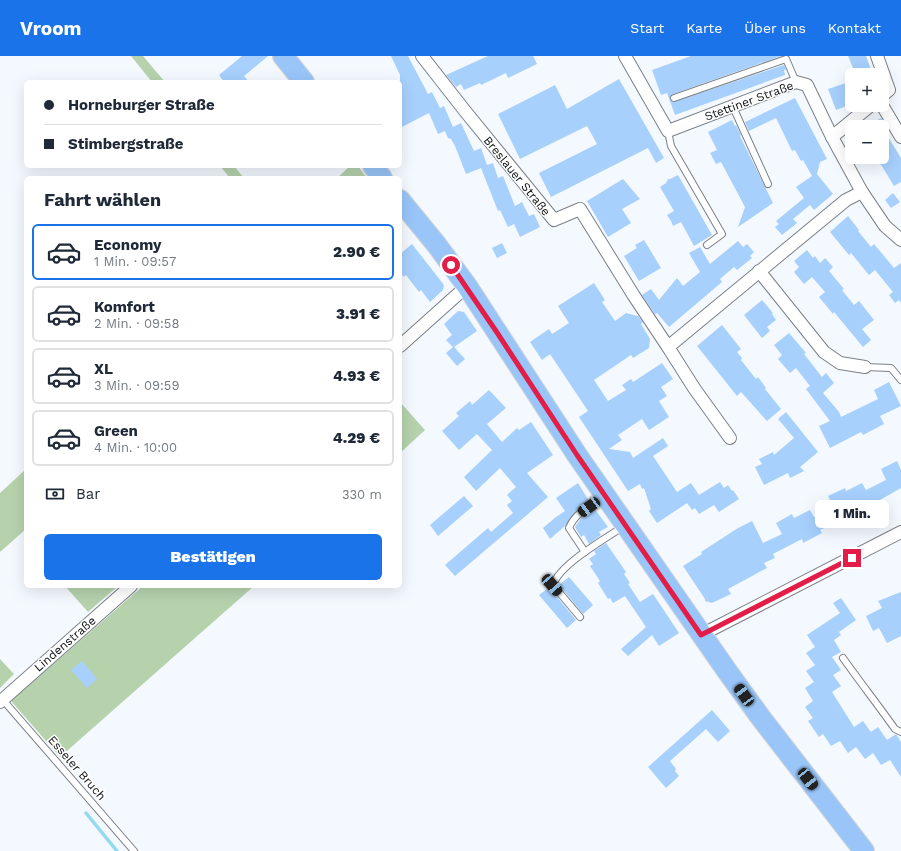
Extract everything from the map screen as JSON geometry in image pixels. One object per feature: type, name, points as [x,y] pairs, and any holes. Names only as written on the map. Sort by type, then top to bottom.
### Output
[{"type":"main road","points":[[283,56],[302,80]]},
{"type":"main road","points":[[402,202],[436,244],[467,286],[605,496],[701,635],[761,718],[864,851]]},
{"type":"street","name":"Breslauer Straße","points":[[422,56],[554,220],[580,209],[694,388],[730,438]]},
{"type":"street","points":[[626,56],[668,131]]},
{"type":"street","points":[[878,56],[882,68]]},
{"type":"street","name":"Stettiner Straße","points":[[668,131],[796,82],[807,85],[832,137],[862,192],[885,226],[901,240]]},
{"type":"street","points":[[832,137],[862,112]]},
{"type":"street","points":[[886,112],[901,137]]},
{"type":"street","points":[[668,346],[846,200],[862,192]]},
{"type":"street","points":[[759,271],[824,352],[840,364],[865,367]]},
{"type":"street","points":[[402,344],[467,286]]},
{"type":"street","points":[[701,635],[901,532]]},
{"type":"street","name":"Lindenstraße","points":[[1,701],[129,588]]},
{"type":"lane","points":[[674,98],[786,59],[796,82]]},
{"type":"lane","points":[[733,107],[768,184]]},
{"type":"lane","points":[[668,131],[671,146],[722,234],[707,245]]},
{"type":"lane","points":[[865,367],[891,368],[901,380]]},
{"type":"lane","points":[[586,552],[570,528],[572,522],[579,514],[605,496]]},
{"type":"lane","points":[[580,616],[552,585],[555,578],[576,558],[625,525]]},
{"type":"lane","points":[[843,658],[895,729],[901,732]]},
{"type":"lane","name":"Esseler Bruch","points":[[1,701],[134,851]]},
{"type":"green space","points":[[131,56],[143,56],[163,80],[150,80]]},
{"type":"green space","points":[[222,168],[236,168],[242,176],[228,176]]},
{"type":"green space","points":[[348,168],[360,168],[366,176],[339,176]]},
{"type":"green space","points":[[402,404],[425,430],[402,451]]},
{"type":"green space","points":[[24,471],[24,531],[0,552],[0,493]]},
{"type":"green space","points":[[67,588],[116,588],[88,612]]},
{"type":"green space","points":[[141,588],[252,588],[60,757],[11,701]]},
{"type":"green space","points":[[0,659],[14,674],[0,688]]},
{"type":"building","points":[[242,56],[268,56],[244,76],[247,80],[223,80],[219,75]]},
{"type":"building","points":[[391,56],[408,56],[428,94],[432,92],[440,108],[444,106],[453,127],[461,123],[474,151],[481,148],[487,165],[493,163],[498,178],[503,176],[515,206],[522,202],[529,216],[534,214],[540,227],[520,237],[514,224],[508,227],[500,210],[498,211],[481,168],[466,174],[451,139],[448,138],[445,131],[438,134],[429,113],[402,127],[402,80],[400,80],[400,75]]},
{"type":"building","points":[[488,56],[533,56],[537,64],[508,78],[506,73],[481,85],[480,83],[464,90],[461,84],[456,87],[446,75]]},
{"type":"building","points":[[691,56],[781,56],[673,94],[670,98],[673,102],[784,65],[786,70],[784,70],[785,75],[675,115],[667,93],[661,95],[652,70]]},
{"type":"building","points":[[848,56],[866,56],[870,68],[853,68]]},
{"type":"building","points":[[619,79],[664,158],[656,163],[648,148],[551,197],[539,173],[597,144],[587,126],[520,159],[498,114],[555,85],[567,109]]},
{"type":"building","points":[[845,83],[845,107],[836,110],[828,89]]},
{"type":"building","points":[[795,98],[827,159],[820,162],[817,174],[833,194],[814,210],[810,205],[793,219],[797,223],[782,235],[775,227],[779,224],[776,221],[804,198],[796,187],[812,176],[803,160],[801,161],[795,150],[792,151],[776,118],[749,131],[745,122]]},
{"type":"building","points":[[732,120],[741,135],[740,136],[773,203],[738,227],[745,207],[721,162],[716,164],[710,153],[717,150],[708,132]]},
{"type":"building","points":[[889,138],[901,158],[901,182],[894,186],[881,164],[889,164]]},
{"type":"building","points":[[678,175],[712,235],[694,246],[681,222],[673,226],[667,215],[674,211],[660,187],[666,183],[668,179]]},
{"type":"building","points":[[623,179],[640,199],[622,209],[631,223],[608,237],[587,201]]},
{"type":"building","points":[[893,193],[900,202],[891,208],[885,200]]},
{"type":"building","points":[[848,216],[871,247],[874,244],[894,268],[901,263],[901,303],[899,300],[895,303],[889,295],[893,292],[875,270],[869,275],[851,253],[849,255],[830,232]]},
{"type":"building","points":[[644,240],[661,268],[639,281],[624,256],[637,248],[635,245]]},
{"type":"building","points":[[738,241],[743,247],[747,244],[754,252],[750,256],[752,258],[737,270],[734,267],[720,279],[722,282],[669,327],[657,313],[655,314],[642,295],[651,289],[659,300],[677,278],[683,286],[700,272],[689,253],[700,247],[710,264]]},
{"type":"building","points":[[502,243],[507,253],[497,258],[492,248]]},
{"type":"building","points":[[412,244],[444,285],[443,290],[430,302],[421,290],[419,292],[406,275],[404,277],[402,274],[402,252]]},
{"type":"building","points":[[807,250],[813,258],[815,256],[820,263],[825,258],[833,267],[829,271],[844,289],[842,290],[854,305],[859,301],[874,320],[862,329],[871,340],[863,347],[834,312],[833,314],[819,297],[825,292],[812,277],[804,284],[794,272],[799,267],[794,261]]},
{"type":"building","points":[[594,283],[605,300],[602,302],[615,321],[626,313],[638,316],[643,322],[641,324],[650,339],[649,348],[633,358],[631,355],[594,380],[608,401],[626,390],[622,385],[631,379],[633,382],[662,363],[673,379],[661,387],[667,396],[659,401],[669,417],[649,430],[642,419],[618,435],[622,440],[609,449],[630,452],[633,458],[663,438],[668,446],[653,456],[677,492],[691,483],[699,495],[720,482],[724,488],[728,485],[732,491],[733,490],[739,499],[719,512],[714,505],[699,514],[695,508],[692,510],[687,503],[657,523],[649,511],[651,509],[644,488],[642,489],[640,484],[628,491],[579,417],[588,411],[550,354],[542,360],[530,342],[549,329],[552,334],[569,323],[558,306]]},
{"type":"building","points":[[762,300],[773,313],[772,314],[776,320],[767,327],[770,331],[762,338],[744,315]]},
{"type":"building","points":[[458,311],[464,312],[477,331],[454,347],[465,359],[457,366],[446,353],[453,347],[446,340],[452,335],[444,324]]},
{"type":"building","points":[[722,325],[741,349],[737,352],[742,358],[741,360],[756,379],[758,377],[766,388],[765,389],[781,409],[767,421],[741,392],[737,396],[697,346]]},
{"type":"building","points":[[789,333],[806,353],[804,354],[822,377],[826,373],[834,383],[823,393],[839,412],[841,417],[878,399],[874,390],[889,382],[901,406],[880,416],[884,424],[863,435],[861,432],[830,448],[819,426],[830,421],[806,389],[810,386],[796,368],[790,373],[778,359],[782,355],[774,345]]},
{"type":"building","points":[[489,390],[506,408],[487,424],[502,442],[517,428],[519,430],[531,422],[553,455],[527,473],[548,497],[455,576],[445,565],[488,528],[491,532],[513,513],[507,505],[512,501],[507,495],[516,487],[500,468],[476,491],[464,477],[492,450],[477,434],[459,450],[442,431],[459,416],[456,413],[470,401],[472,405]]},
{"type":"building","points":[[786,412],[818,452],[800,467],[804,471],[790,478],[788,473],[764,485],[755,467],[762,464],[759,459],[773,452],[774,455],[794,438],[778,419]]},
{"type":"building","points":[[897,461],[901,470],[901,488],[873,504],[874,507],[856,516],[854,512],[820,530],[822,533],[803,543],[802,539],[773,554],[775,558],[764,563],[767,568],[728,589],[731,594],[712,603],[705,601],[683,566],[702,554],[701,552],[738,528],[752,521],[763,543],[782,534],[776,523],[792,514],[794,518],[810,510],[814,517],[834,507],[828,496],[845,488],[846,491],[862,483],[866,490],[886,480],[881,469]]},
{"type":"building","points":[[578,483],[589,501],[576,511],[565,526],[550,539],[543,528],[565,511],[556,498]]},
{"type":"building","points":[[464,496],[473,506],[438,536],[430,525]]},
{"type":"building","points":[[594,508],[608,527],[599,532],[601,535],[589,544],[584,535],[581,537],[575,527],[582,517]]},
{"type":"building","points":[[606,543],[626,572],[624,574],[630,583],[628,584],[640,602],[653,594],[679,633],[659,646],[652,635],[628,656],[621,649],[646,627],[625,596],[613,603],[610,598],[608,599],[598,583],[600,581],[590,566],[593,564],[589,559],[596,554],[594,551]]},
{"type":"building","points":[[569,577],[593,605],[583,614],[559,585]]},
{"type":"building","points":[[547,589],[551,593],[552,591],[576,620],[567,628],[539,595]]},
{"type":"building","points":[[901,592],[901,636],[887,643],[879,628],[873,631],[866,616],[882,608],[878,601]]},
{"type":"building","points":[[841,598],[856,620],[839,632],[841,635],[834,640],[841,652],[832,657],[841,670],[833,675],[841,686],[832,692],[854,727],[863,721],[871,732],[878,727],[887,740],[896,734],[901,742],[901,777],[890,760],[881,765],[873,753],[865,759],[856,747],[848,753],[840,741],[831,746],[823,734],[819,737],[808,721],[813,718],[805,707],[813,701],[805,688],[814,682],[806,671],[815,665],[806,653],[815,647],[807,635],[840,613],[833,603]]},
{"type":"building","points":[[82,661],[97,679],[87,688],[71,670]]},
{"type":"building","points":[[712,710],[730,731],[718,742],[706,729],[670,761],[679,776],[666,788],[648,767]]},
{"type":"waterway","points":[[86,813],[117,851]]},
{"type":"route","points":[[451,265],[467,286],[577,455],[701,635],[852,558]]}]
